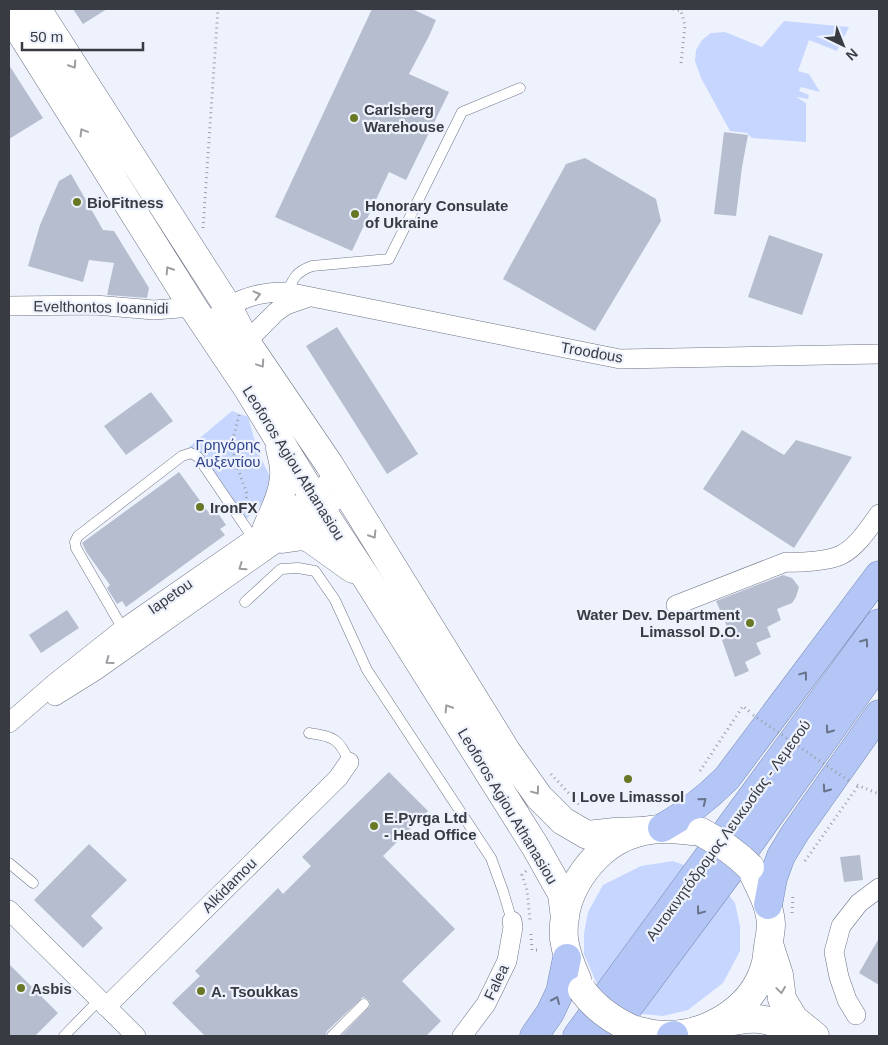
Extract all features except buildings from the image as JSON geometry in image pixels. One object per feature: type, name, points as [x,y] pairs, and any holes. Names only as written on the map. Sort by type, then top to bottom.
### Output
[{"type":"highway","points":[[652,830],[681,817],[705,800],[727,778],[879,575]]},
{"type":"highway","name":"Αυτοκινητόδρομος Λευκωσίας - Λεμεσού","points":[[577,1036],[879,623]]},
{"type":"highway","name":"Αυτοκινητόδρομος Λευκωσίας - Λεμεσού","points":[[619,1032],[770,813],[879,663]]},
{"type":"highway","points":[[768,905],[781,856],[794,833],[879,714]]},
{"type":"highway","points":[[534,1036],[550,1013],[560,992],[568,958]]},
{"type":"main road","name":"Leoforos Agiou Athanasiou","points":[[38,9],[228,306],[246,342],[342,485],[507,752],[539,797],[563,821],[587,835],[652,830],[701,832],[737,854],[750,867],[768,905]]},
{"type":"main road","name":"Leoforos Agiou Athanasiou","points":[[9,14],[199,316],[248,389],[316,502],[367,579],[535,846],[562,894],[565,918]]},
{"type":"main road","points":[[279,442],[284,475],[280,496],[267,536],[303,536],[311,539],[367,579]]},
{"type":"main road","points":[[652,830],[617,842],[606,849],[590,863],[579,879],[570,898],[565,918],[564,938],[568,958],[582,990],[599,1009],[615,1021],[619,1032],[672,1036],[748,1017],[768,1020],[785,1027],[799,1036]]},
{"type":"main road","points":[[713,1025],[730,1014],[745,1000],[757,984],[766,965],[771,925],[768,905]]},
{"type":"main road","points":[[769,943],[779,975],[782,999],[794,1019],[815,1036]]},
{"type":"street","name":"Troodous","points":[[199,316],[255,295],[287,292],[620,359],[879,354]]},
{"type":"street","points":[[246,342],[276,312],[310,296]]},
{"type":"street","name":"Evelthontos Ioannidi","points":[[9,306],[95,305],[199,316]]},
{"type":"street","name":"Iapetou","points":[[267,536],[94,671],[9,723],[54,683],[123,629],[342,485]]},
{"type":"street","points":[[676,606],[786,562],[807,562],[841,555],[856,542],[879,514]]},
{"type":"street","name":"Alkidamou","points":[[103,1003],[338,778],[350,762]]},
{"type":"street","points":[[856,1015],[847,1000],[839,977],[834,952],[841,926],[859,903],[879,888]]},
{"type":"street","points":[[9,910],[136,1036]]},
{"type":"street","name":"Falea","points":[[462,1036],[486,1004],[507,961],[513,927],[512,921]]},
{"type":"lane","points":[[287,292],[294,277],[302,270],[312,266],[389,259],[462,112],[520,88]]},
{"type":"lane","points":[[123,629],[76,548],[75,542],[78,536],[182,456],[191,454],[198,457],[267,536]]},
{"type":"lane","points":[[245,602],[281,569],[298,568],[315,571],[335,600],[367,670],[491,858],[512,921]]},
{"type":"lane","points":[[309,733],[328,736],[343,747],[350,762]]},
{"type":"lane","points":[[9,863],[33,884]]},
{"type":"lane","points":[[64,1036],[103,1003]]},
{"type":"lane","points":[[332,1036],[364,1004]]},
{"type":"path","points":[[203,235],[218,9]]},
{"type":"path","points":[[672,9],[681,11],[685,25],[681,63]]},
{"type":"path","points":[[697,775],[743,706],[753,715],[852,783],[879,794]]},
{"type":"path","points":[[543,779],[549,773],[580,805]]},
{"type":"path","points":[[801,867],[858,786]]},
{"type":"path","points":[[792,919],[793,891]]},
{"type":"green space","points":[[784,21],[849,27],[837,51],[809,40],[798,71],[809,74],[820,92],[801,87],[799,91],[809,95],[808,99],[796,97],[806,103],[806,142],[752,138],[747,133],[730,131],[701,78],[695,61],[696,50],[702,40],[711,33],[725,32],[762,47]]},
{"type":"green space","name":"Γρηγόρης Αυξεντίου","points":[[232,411],[248,417],[258,452],[271,479],[267,497],[251,515],[239,524],[189,447]]},
{"type":"green space","points":[[673,861],[687,866],[724,889],[735,903],[740,926],[740,951],[723,983],[688,1010],[663,1016],[643,1014],[618,1003],[596,982],[584,954],[584,933],[588,912],[603,885],[641,866]]},
{"type":"place","name":"Carlsberg Warehouse","points":[[354,118]]},
{"type":"place","name":"BioFitness","points":[[77,202]]},
{"type":"place","name":"Honorary Consulate of Ukraine","points":[[355,214]]},
{"type":"place","name":"IronFX","points":[[200,507]]},
{"type":"place","name":"Water Dev. Department Limassol D.O.","points":[[750,623]]},
{"type":"place","name":"I Love Limassol","points":[[628,779]]},
{"type":"place","name":"E.Pyrga Ltd - Head Office","points":[[374,826]]},
{"type":"place","name":"Asbis","points":[[21,988]]},
{"type":"place","name":"A. Tsoukkas","points":[[201,991]]}]
